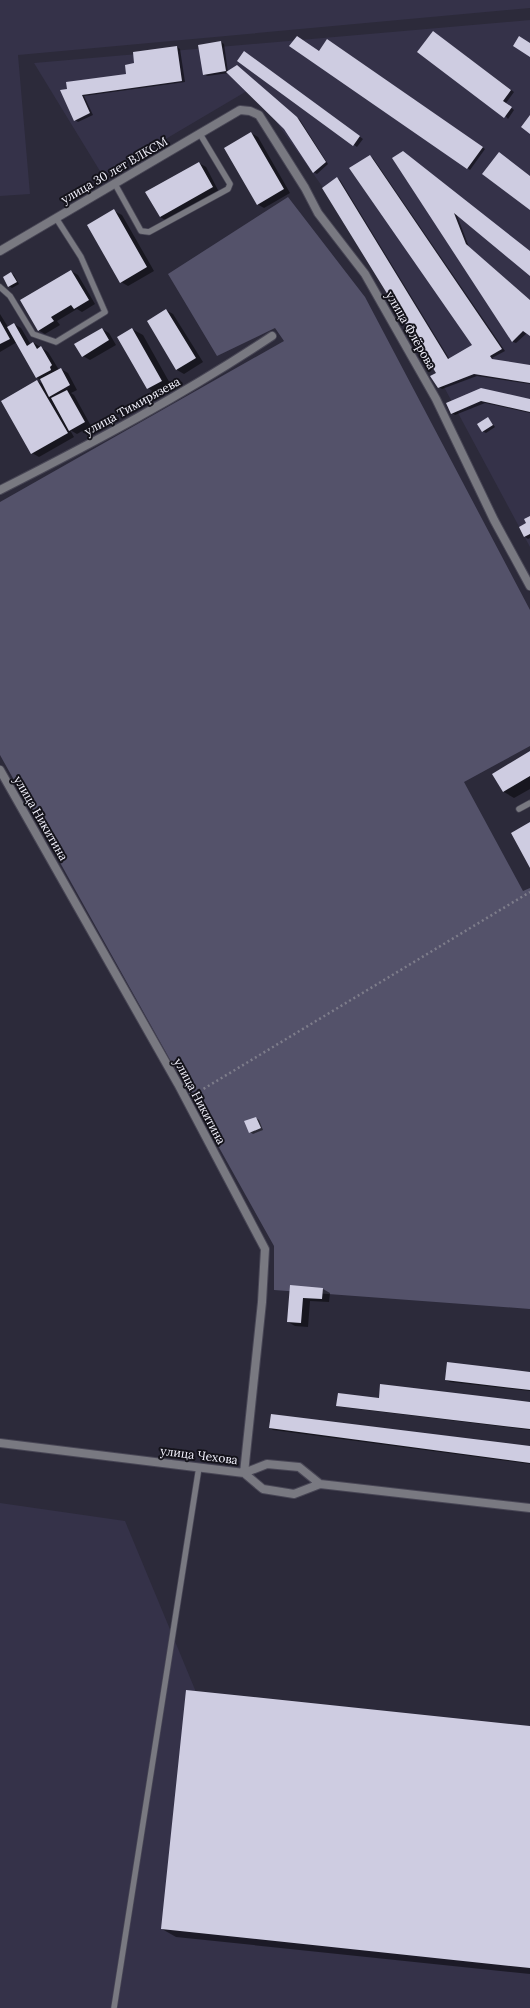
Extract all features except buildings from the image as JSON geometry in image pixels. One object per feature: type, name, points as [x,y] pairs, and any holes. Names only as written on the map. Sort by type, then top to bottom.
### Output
[{"type":"street","name":"улица 30 лет ВЛКСМ","points":[[0,251],[240,110]]},
{"type":"street","name":"улица Флёрова","points":[[240,110],[250,111],[259,115],[305,188],[318,213],[364,274],[436,399],[494,520],[530,586]]},
{"type":"street","name":"улица Тимирязева","points":[[0,490],[110,434],[224,368],[272,336]]},
{"type":"street","name":"улица Никитина","points":[[0,770],[186,1099],[265,1249],[262,1302],[244,1473]]},
{"type":"street","name":"улица Чехова","points":[[0,1443],[244,1473],[267,1464],[299,1467],[320,1484]]},
{"type":"street","points":[[244,1473],[263,1490],[294,1494],[320,1484],[530,1508]]},
{"type":"lane","points":[[115,184],[141,230],[149,232],[228,189],[230,184],[200,134]]},
{"type":"lane","points":[[0,287],[10,296],[33,334],[56,342],[105,312],[81,257],[56,218]]},
{"type":"lane","points":[[519,809],[530,803]]},
{"type":"lane","points":[[114,2008],[199,1467]]},
{"type":"path","points":[[186,1099],[530,892]]},
{"type":"shaded area","points":[[0,0],[530,0],[530,8],[18,55],[30,194],[0,196]]},
{"type":"shaded area","points":[[530,20],[530,547],[379,266],[252,88],[103,176],[34,63]]},
{"type":"shaded area","points":[[288,197],[365,297],[530,610],[530,746],[464,782],[523,891],[530,888],[530,1309],[274,1290],[274,1246],[0,755],[0,502],[284,341],[275,328],[217,356],[168,274]]},
{"type":"shaded area","points":[[0,1503],[125,1521],[196,1692],[530,1728],[530,2008],[0,2008]]}]
